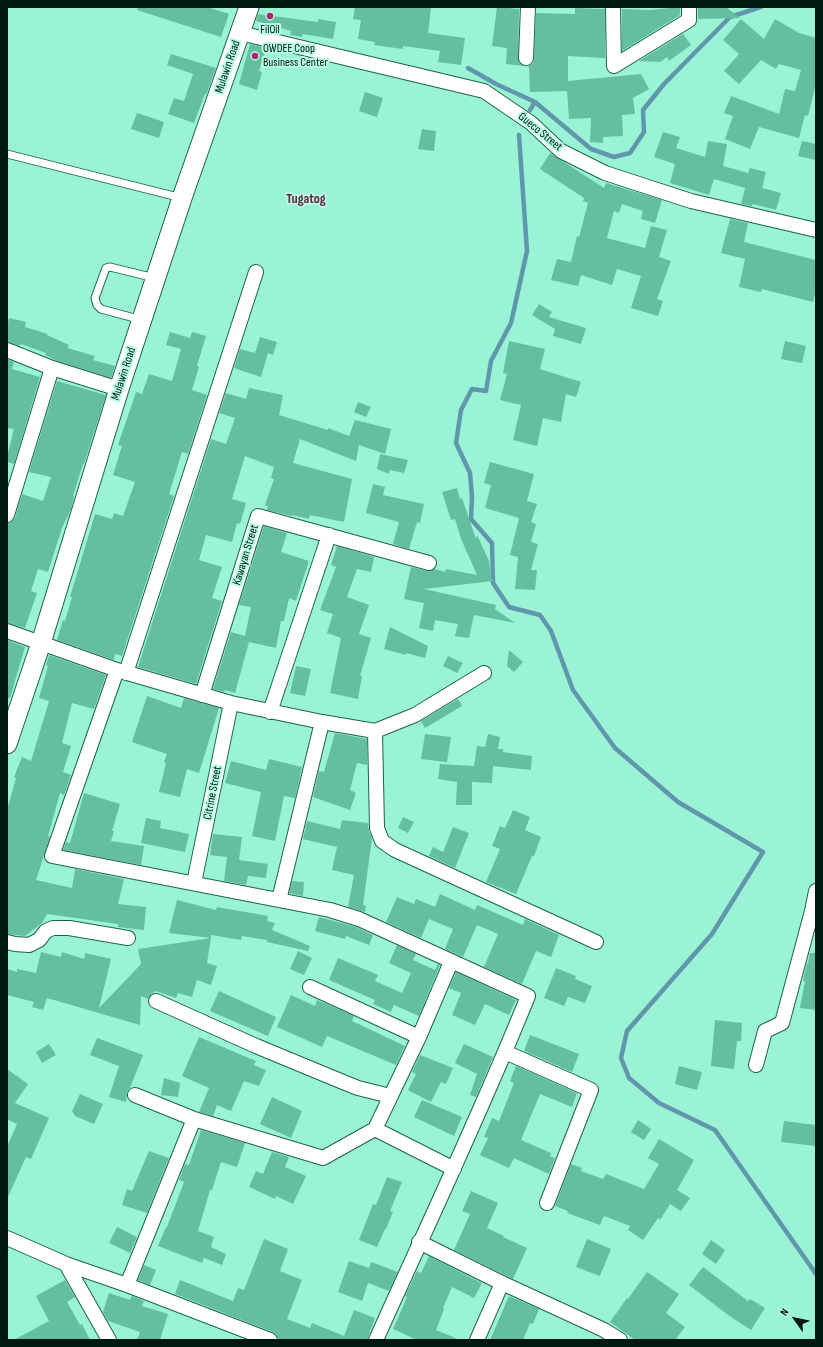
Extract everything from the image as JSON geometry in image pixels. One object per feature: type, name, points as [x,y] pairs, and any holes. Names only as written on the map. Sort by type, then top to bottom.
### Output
[{"type":"main road","name":"Mulawin Road","points":[[7,744],[41,643],[119,389],[182,198],[249,7]]},
{"type":"street","points":[[526,58],[528,7]]},
{"type":"street","points":[[613,7],[614,66],[689,20],[689,7]]},
{"type":"street","name":"Gueco Street","points":[[240,33],[484,91],[531,123],[561,151],[605,173],[691,201],[816,230]]},
{"type":"street","points":[[256,272],[122,672],[52,856],[330,910],[359,919],[528,996],[506,1052],[376,1340]]},
{"type":"street","points":[[7,350],[52,368],[119,389]]},
{"type":"street","points":[[7,515],[52,368]]},
{"type":"street","name":"Kawayan Street","points":[[202,695],[258,516],[429,563]]},
{"type":"street","points":[[270,712],[329,536]]},
{"type":"street","points":[[7,631],[122,672],[231,703],[270,712],[375,731],[415,715],[484,673]]},
{"type":"street","name":"Citrine Street","points":[[194,883],[231,703]]},
{"type":"street","points":[[279,900],[322,722]]},
{"type":"street","points":[[375,731],[378,828],[382,842],[395,850],[596,942]]},
{"type":"street","points":[[756,1065],[765,1031],[782,1022],[814,911],[816,891]]},
{"type":"street","points":[[7,942],[29,945],[39,940],[46,932],[53,928],[69,928],[128,938]]},
{"type":"street","points":[[136,1096],[194,1119],[323,1158],[375,1128],[419,1037],[451,962]]},
{"type":"street","points":[[310,987],[419,1037]]},
{"type":"street","points":[[156,1001],[343,1082],[358,1088],[390,1096]]},
{"type":"street","points":[[506,1052],[591,1090],[547,1202]]},
{"type":"street","points":[[127,1285],[194,1119]]},
{"type":"street","points":[[375,1128],[454,1169]]},
{"type":"street","points":[[7,1238],[66,1264],[127,1285],[270,1340]]},
{"type":"street","points":[[420,1242],[604,1330],[620,1340]]},
{"type":"street","points":[[66,1264],[109,1340]]},
{"type":"street","points":[[477,1340],[502,1282]]},
{"type":"lane","points":[[7,154],[182,198]]},
{"type":"lane","points":[[142,320],[101,309],[97,305],[95,298],[106,268],[110,267],[156,278]]},
{"type":"building","points":[[138,7],[207,7],[229,14],[221,37],[137,10]]},
{"type":"building","points":[[355,7],[431,8],[428,33],[465,38],[461,65],[438,62],[440,51],[403,46],[403,49],[374,45],[375,42],[358,39],[361,20],[353,19]]},
{"type":"building","points":[[497,7],[519,9],[518,58],[519,62],[524,66],[506,64],[507,48],[492,46]]},
{"type":"building","points":[[680,7],[680,15],[622,51],[622,9],[650,10]]},
{"type":"building","points":[[698,7],[726,7],[740,18],[698,19]]},
{"type":"building","points":[[575,8],[605,9],[605,58],[568,56],[568,81],[641,74],[649,89],[633,98],[635,114],[622,115],[623,136],[603,137],[603,143],[590,142],[591,118],[569,119],[567,91],[530,92],[529,67],[526,66],[533,63],[534,59],[536,13],[575,14]]},
{"type":"building","points":[[258,14],[318,22],[318,19],[336,22],[333,39],[303,34],[302,37],[290,35],[291,31],[256,21]]},
{"type":"building","points":[[741,19],[764,39],[775,19],[799,33],[816,38],[816,84],[808,116],[805,115],[799,138],[759,127],[750,149],[725,139],[733,116],[724,113],[731,96],[779,114],[785,89],[795,91],[801,70],[779,64],[776,69],[761,60],[739,84],[724,71],[739,54],[723,40]]},
{"type":"building","points":[[683,34],[691,45],[669,61],[667,57],[660,62],[639,61]]},
{"type":"building","points":[[250,44],[266,48],[259,71],[262,72],[257,90],[239,84]]},
{"type":"building","points":[[171,54],[216,68],[194,123],[168,114],[174,98],[184,101],[193,74],[167,65]]},
{"type":"building","points":[[365,92],[383,98],[377,117],[359,111]]},
{"type":"building","points":[[137,113],[164,122],[159,138],[131,129]]},
{"type":"building","points":[[422,129],[436,131],[434,151],[418,149]]},
{"type":"building","points":[[663,132],[680,137],[676,148],[705,157],[708,141],[727,144],[723,166],[748,173],[750,168],[766,172],[762,188],[781,193],[776,210],[753,204],[752,206],[741,204],[745,188],[714,179],[709,195],[670,183],[675,164],[654,157]]},
{"type":"building","points":[[802,141],[816,144],[816,160],[798,156]]},
{"type":"building","points":[[550,153],[604,188],[606,183],[662,200],[655,223],[641,219],[643,211],[622,204],[619,213],[614,211],[607,238],[645,248],[651,226],[667,230],[659,257],[671,261],[657,299],[663,301],[658,316],[631,308],[641,276],[617,269],[612,285],[581,275],[578,286],[551,280],[557,259],[571,262],[577,236],[579,237],[588,203],[583,201],[584,198],[540,169]]},
{"type":"building","points":[[730,219],[748,223],[744,242],[816,260],[816,291],[813,302],[762,289],[761,292],[739,287],[745,259],[721,253]]},
{"type":"building","points":[[539,304],[552,312],[549,317],[586,328],[581,344],[553,336],[555,329],[532,315]]},
{"type":"building","points":[[9,318],[26,322],[25,327],[48,334],[47,335],[69,345],[67,348],[95,356],[93,360],[115,366],[111,378],[57,361],[45,355],[46,353],[21,344],[20,346],[7,342],[7,327]]},
{"type":"building","points":[[170,332],[190,338],[192,332],[206,336],[192,390],[207,395],[188,454],[182,452],[169,494],[174,496],[122,656],[115,654],[114,660],[57,640],[63,620],[65,621],[72,597],[70,597],[95,514],[112,519],[114,513],[123,516],[135,482],[113,475],[122,446],[118,445],[136,392],[142,394],[149,374],[172,381],[181,349],[166,345]]},
{"type":"building","points":[[260,337],[277,342],[273,355],[268,353],[261,377],[234,368],[240,349],[255,353]]},
{"type":"building","points":[[509,341],[545,349],[540,369],[581,382],[576,397],[566,394],[561,422],[543,418],[537,446],[513,440],[521,405],[500,400],[507,374],[503,373]]},
{"type":"building","points":[[785,341],[806,346],[802,363],[781,359]]},
{"type":"building","points":[[7,359],[14,362],[12,369],[40,377],[14,464],[7,462],[14,429],[7,428]]},
{"type":"building","points":[[57,381],[106,395],[73,496],[71,509],[62,528],[48,572],[38,569],[31,591],[37,593],[25,628],[7,623],[7,523],[15,518],[22,494],[43,501],[51,477],[29,472]]},
{"type":"building","points":[[249,388],[283,395],[279,415],[328,430],[328,428],[349,436],[355,420],[391,429],[385,454],[359,445],[356,461],[300,439],[293,463],[352,479],[344,522],[310,515],[309,519],[267,510],[268,506],[265,505],[274,479],[271,478],[274,467],[245,456],[232,499],[246,503],[240,524],[237,523],[232,542],[206,535],[199,560],[222,567],[212,598],[222,601],[196,684],[138,667],[211,439],[226,444],[235,418],[219,413],[226,393],[246,399]]},
{"type":"building","points":[[358,402],[371,407],[366,417],[354,412]]},
{"type":"building","points":[[380,454],[408,460],[404,473],[390,470],[389,474],[377,469]]},
{"type":"building","points":[[490,462],[534,474],[527,501],[537,504],[531,522],[536,524],[531,542],[538,544],[531,570],[537,570],[535,590],[515,589],[518,557],[510,555],[519,518],[485,508],[491,485],[484,483]]},
{"type":"building","points":[[373,484],[385,487],[383,495],[424,504],[420,523],[417,522],[409,549],[393,544],[399,522],[366,513]]},
{"type":"building","points":[[457,488],[476,539],[477,535],[489,561],[491,579],[493,579],[493,581],[424,589],[496,605],[495,609],[515,623],[474,615],[469,638],[455,636],[458,624],[435,620],[433,631],[419,628],[424,603],[404,599],[411,567],[427,571],[435,569],[445,572],[446,569],[477,575],[461,539],[455,519],[451,520],[442,492]]},
{"type":"building","points":[[264,526],[287,533],[281,552],[309,561],[296,601],[289,598],[284,621],[281,621],[276,648],[249,642],[235,693],[213,689],[231,632],[245,636],[251,607],[239,605]]},
{"type":"building","points":[[337,546],[374,557],[371,572],[357,569],[347,597],[369,605],[359,634],[371,638],[360,676],[362,676],[358,699],[330,693],[341,638],[327,633],[333,614],[320,610],[336,567],[331,565]]},
{"type":"building","points":[[390,627],[428,646],[425,658],[384,649]]},
{"type":"building","points":[[7,640],[25,647],[10,698],[7,698]]},
{"type":"building","points":[[509,650],[523,662],[514,672],[507,666]]},
{"type":"building","points":[[49,655],[106,675],[94,709],[72,703],[62,743],[71,746],[63,772],[71,775],[64,795],[60,793],[48,836],[50,837],[36,880],[72,888],[75,869],[124,879],[118,904],[146,907],[144,930],[118,927],[118,924],[47,914],[42,923],[25,936],[7,934],[7,810],[16,778],[14,777],[22,757],[31,761],[49,701],[39,698],[48,666],[46,665]]},
{"type":"building","points":[[448,656],[463,663],[457,673],[443,666]]},
{"type":"building","points":[[296,666],[311,669],[305,696],[290,693]]},
{"type":"building","points":[[147,696],[181,708],[184,698],[219,708],[199,773],[187,769],[180,797],[159,792],[166,763],[164,762],[167,754],[132,742]]},
{"type":"building","points":[[458,699],[462,706],[425,728],[421,721]]},
{"type":"building","points":[[335,733],[367,739],[367,765],[357,763],[350,790],[356,793],[350,810],[313,797],[319,771],[324,772]]},
{"type":"building","points":[[425,734],[451,737],[447,762],[421,759]]},
{"type":"building","points":[[488,734],[500,737],[498,749],[503,749],[503,752],[532,756],[531,770],[493,766],[492,783],[472,782],[472,805],[456,805],[457,782],[438,779],[440,764],[474,766],[477,746],[485,747]]},
{"type":"building","points":[[269,759],[302,767],[295,798],[284,796],[275,841],[252,836],[261,792],[225,783],[231,761],[266,770]]},
{"type":"building","points":[[84,793],[120,804],[112,831],[114,831],[111,841],[144,846],[141,865],[63,850],[66,842],[70,843]]},
{"type":"building","points":[[513,810],[530,817],[525,830],[541,837],[534,856],[532,856],[516,894],[486,882],[500,849],[492,846],[500,826],[505,828]]},
{"type":"building","points":[[403,817],[414,822],[408,833],[398,828]]},
{"type":"building","points":[[146,818],[161,821],[160,828],[189,834],[185,852],[141,843]]},
{"type":"building","points":[[342,820],[368,823],[372,838],[363,905],[366,906],[365,912],[348,907],[354,875],[332,870],[337,847],[303,839],[307,821],[340,829]]},
{"type":"building","points":[[453,827],[469,833],[455,868],[429,856],[433,847],[443,852]]},
{"type":"building","points":[[213,834],[242,837],[239,860],[268,864],[266,878],[248,876],[246,885],[224,881],[227,857],[210,855]]},
{"type":"building","points":[[292,881],[304,882],[303,896],[289,893]]},
{"type":"building","points":[[440,894],[475,910],[477,905],[523,925],[525,919],[559,935],[551,957],[536,951],[522,984],[484,967],[498,934],[477,925],[463,957],[445,949],[453,929],[429,919],[421,938],[386,922],[397,897],[414,904],[416,899],[435,907]]},
{"type":"building","points":[[177,900],[216,910],[217,907],[268,916],[267,921],[275,923],[272,930],[310,946],[308,951],[267,942],[267,940],[242,936],[241,940],[211,935],[211,938],[169,933]]},
{"type":"building","points":[[319,917],[356,927],[373,935],[369,945],[346,936],[345,939],[315,931]]},
{"type":"building","points":[[211,938],[207,963],[217,966],[211,985],[197,980],[192,997],[178,993],[176,998],[156,991],[151,994],[148,999],[141,996],[140,1025],[47,998],[43,1010],[32,1007],[34,1002],[7,995],[7,969],[17,972],[17,969],[36,973],[41,952],[61,957],[62,952],[84,959],[85,953],[111,959],[99,1008],[141,964],[138,949]]},
{"type":"building","points":[[397,945],[416,954],[413,960],[435,970],[438,964],[440,965],[419,1016],[394,1005],[391,1012],[373,1004],[375,1000],[329,980],[338,958],[378,975],[375,981],[402,993],[411,973],[389,963]]},
{"type":"building","points":[[298,951],[312,958],[304,975],[290,969]]},
{"type":"building","points":[[810,953],[816,953],[816,1010],[800,1008],[805,981],[803,981],[804,975]]},
{"type":"building","points":[[556,968],[576,976],[575,979],[592,986],[585,1003],[568,997],[564,1006],[544,998]]},
{"type":"building","points":[[456,972],[516,1000],[509,1015],[485,1004],[475,1025],[452,1015],[461,993],[449,988]]},
{"type":"building","points":[[219,991],[276,1017],[268,1036],[210,1011]]},
{"type":"building","points":[[291,995],[315,1006],[317,1000],[354,1016],[352,1021],[405,1046],[396,1065],[327,1036],[322,1047],[277,1027]]},
{"type":"building","points":[[715,1020],[742,1023],[741,1041],[737,1041],[734,1069],[711,1066]]},
{"type":"building","points":[[530,1035],[579,1054],[572,1072],[524,1051]]},
{"type":"building","points":[[199,1037],[256,1061],[254,1065],[266,1070],[259,1086],[244,1081],[231,1111],[217,1105],[213,1116],[199,1112],[209,1088],[182,1076]]},
{"type":"building","points":[[97,1038],[143,1055],[127,1092],[126,1102],[109,1097],[119,1066],[90,1055]]},
{"type":"building","points":[[49,1044],[56,1055],[42,1063],[36,1052]]},
{"type":"building","points":[[464,1044],[493,1057],[476,1097],[470,1095],[477,1074],[455,1063]]},
{"type":"building","points":[[420,1055],[453,1068],[446,1084],[441,1082],[431,1102],[408,1090],[416,1074],[412,1072]]},
{"type":"building","points":[[516,1066],[577,1093],[572,1107],[540,1094],[521,1140],[551,1153],[550,1156],[555,1158],[549,1174],[514,1158],[509,1168],[480,1155],[488,1138],[484,1137],[492,1118],[499,1121],[514,1083],[510,1081]]},
{"type":"building","points":[[679,1066],[702,1072],[697,1090],[675,1084]]},
{"type":"building","points":[[7,1069],[28,1084],[15,1103],[49,1118],[31,1159],[26,1157],[7,1199],[7,1147],[17,1124],[7,1119]]},
{"type":"building","points":[[164,1078],[180,1083],[178,1097],[161,1095]]},
{"type":"building","points":[[80,1094],[103,1104],[94,1124],[75,1116],[72,1111]]},
{"type":"building","points":[[272,1097],[302,1111],[291,1138],[260,1124]]},
{"type":"building","points":[[422,1100],[462,1117],[454,1136],[414,1117]]},
{"type":"building","points":[[638,1120],[651,1129],[644,1140],[631,1132]]},
{"type":"building","points":[[784,1121],[816,1125],[816,1146],[781,1142]]},
{"type":"building","points":[[201,1130],[245,1143],[237,1167],[221,1162],[212,1190],[210,1190],[198,1231],[214,1237],[211,1247],[226,1254],[222,1265],[204,1258],[202,1263],[158,1246],[184,1182],[179,1180],[185,1164],[189,1165]]},
{"type":"building","points":[[659,1139],[694,1160],[677,1190],[690,1198],[681,1211],[670,1204],[660,1220],[658,1218],[643,1240],[628,1230],[630,1226],[604,1216],[600,1225],[567,1213],[568,1211],[555,1206],[571,1164],[582,1168],[581,1171],[603,1179],[606,1174],[644,1189],[659,1164],[648,1158]]},
{"type":"building","points":[[149,1151],[169,1158],[147,1213],[122,1205],[127,1189],[132,1191]]},
{"type":"building","points":[[272,1152],[289,1157],[285,1167],[306,1176],[293,1204],[276,1196],[275,1199],[249,1187],[256,1171],[263,1174]]},
{"type":"building","points":[[387,1177],[402,1182],[390,1211],[393,1212],[377,1247],[359,1240],[373,1204],[376,1205]]},
{"type":"building","points":[[471,1191],[498,1203],[487,1228],[527,1248],[513,1279],[454,1250],[470,1214],[462,1211]]},
{"type":"building","points":[[117,1227],[137,1237],[130,1253],[109,1243]]},
{"type":"building","points":[[264,1239],[288,1249],[280,1271],[302,1280],[287,1319],[310,1328],[312,1323],[344,1336],[354,1310],[375,1318],[367,1340],[281,1340],[278,1339],[277,1335],[273,1332],[175,1294],[180,1280],[233,1301],[238,1288],[244,1290]]},
{"type":"building","points":[[587,1239],[611,1249],[600,1276],[576,1267]]},
{"type":"building","points":[[711,1240],[725,1250],[716,1264],[702,1254]]},
{"type":"building","points":[[429,1256],[482,1283],[474,1298],[452,1287],[443,1308],[444,1309],[436,1330],[460,1340],[417,1340],[393,1329],[407,1297],[405,1296],[414,1277],[417,1271],[421,1273]]},
{"type":"building","points":[[349,1261],[369,1268],[371,1262],[398,1272],[389,1291],[368,1283],[362,1301],[338,1292]]},
{"type":"building","points":[[144,1265],[156,1270],[150,1285],[138,1280]]},
{"type":"building","points":[[703,1267],[748,1301],[750,1299],[765,1308],[751,1330],[728,1315],[689,1285]]},
{"type":"building","points":[[647,1272],[679,1294],[666,1313],[685,1327],[675,1340],[635,1340],[610,1322]]},
{"type":"building","points":[[65,1280],[75,1297],[67,1302],[80,1325],[82,1324],[90,1340],[14,1340],[49,1321],[36,1296]]},
{"type":"building","points":[[109,1293],[130,1300],[132,1296],[144,1301],[142,1306],[168,1314],[160,1340],[137,1340],[140,1332],[108,1321],[103,1312]]},
{"type":"building","points":[[509,1296],[539,1309],[533,1324],[530,1323],[523,1340],[490,1340]]},
{"type":"waterway","points":[[468,68],[496,84],[535,102],[591,149],[614,157],[630,153],[644,132],[643,110],[664,84],[730,17],[761,7]]},
{"type":"waterway","points":[[530,110],[535,102]]},
{"type":"waterway","points":[[519,135],[527,251],[511,323],[491,361],[486,391],[472,389],[461,410],[456,443],[470,473],[472,497],[471,519],[492,543],[493,583],[509,607],[540,615],[551,631],[573,690],[615,748],[678,802],[763,852],[712,934],[627,1031],[621,1058],[629,1078],[659,1103],[715,1130],[816,1274]]},
{"type":"place","name":"FilOil","points":[[270,16]]},
{"type":"place","name":"OWDEE Coop Business Center","points":[[255,56]]},
{"type":"district","name":"Tugatog","points":[[306,199]]}]
